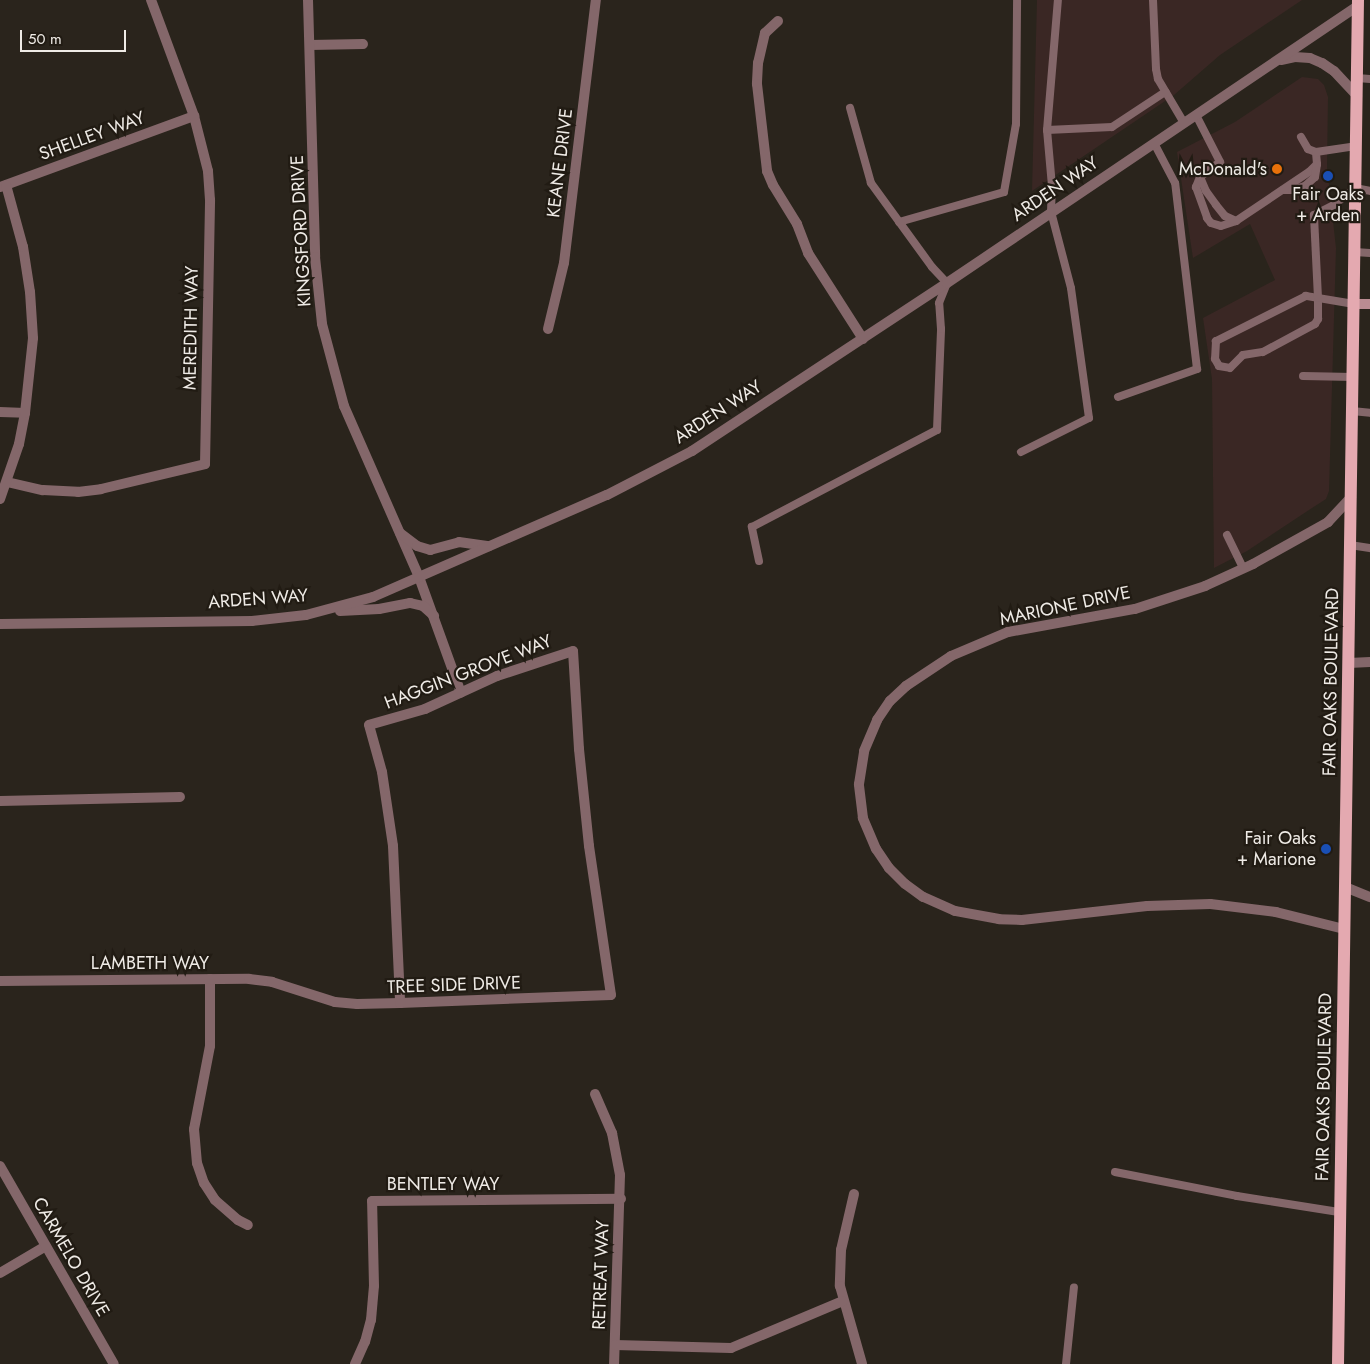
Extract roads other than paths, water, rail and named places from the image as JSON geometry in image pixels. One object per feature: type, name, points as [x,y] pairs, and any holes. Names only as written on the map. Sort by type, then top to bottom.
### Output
[{"type":"main road","name":"FAIR OAKS BOULEVARD","points":[[1338,1364],[1355,188],[1357,96],[1364,79],[1361,2]]},
{"type":"main road","points":[[1354,304],[1370,304]]},
{"type":"street","name":"MEREDITH WAY","points":[[7,482],[43,490],[78,492],[101,489],[205,464],[210,200],[202,143],[194,116],[151,0]]},
{"type":"street","name":"KINGSFORD DRIVE","points":[[308,0],[315,257],[322,324],[344,406],[419,577],[462,693]]},
{"type":"street","name":"KEANE DRIVE","points":[[548,329],[564,263],[596,0]]},
{"type":"street","name":"ARDEN WAY","points":[[0,624],[252,621],[279,619],[326,610],[373,597],[650,475],[692,451],[947,283],[1361,2]]},
{"type":"street","points":[[778,21],[765,33],[758,63],[757,84],[767,171],[773,185],[797,224],[808,253],[863,338]]},
{"type":"street","points":[[310,45],[363,44]]},
{"type":"street","points":[[1275,61],[1296,57],[1310,58],[1322,63],[1334,71],[1357,96]]},
{"type":"street","name":"SHELLEY WAY","points":[[3,186],[194,116]]},
{"type":"street","points":[[0,499],[7,482],[25,413],[32,361],[30,292],[23,247],[3,186]]},
{"type":"street","points":[[0,412],[25,413]]},
{"type":"street","name":"MARIONE DRIVE","points":[[1344,929],[1276,912],[1210,904],[1147,906],[1022,920],[977,916],[933,902],[905,884],[889,868],[876,849],[863,818],[859,784],[861,762],[867,740],[877,720],[890,701],[924,672],[979,643],[1008,632],[1135,608],[1205,586],[1243,568],[1328,522],[1351,497]]},
{"type":"street","points":[[397,530],[417,546],[430,550],[459,542],[490,546]]},
{"type":"street","points":[[326,610],[370,610],[410,603],[423,606],[434,616]]},
{"type":"street","name":"HAGGIN GROVE WAY","points":[[400,1003],[393,846],[382,772],[369,725],[424,709],[497,676],[573,651],[579,749],[590,846],[611,995]]},
{"type":"street","points":[[1349,663],[1370,662]]},
{"type":"street","points":[[0,801],[180,796]]},
{"type":"street","points":[[1345,887],[1370,898]]},
{"type":"street","points":[[210,979],[210,1046],[197,1106],[194,1140],[200,1174],[209,1192],[222,1208],[248,1224]]},
{"type":"street","name":"LAMBETH WAY","points":[[0,981],[210,979],[272,982],[299,991]]},
{"type":"street","name":"TREE SIDE DRIVE","points":[[299,991],[335,1002],[357,1004],[611,995]]},
{"type":"street","name":"RETREAT WAY","points":[[595,1094],[612,1134],[620,1174],[615,1345],[731,1348],[843,1301]]},
{"type":"street","name":"CARMELO DRIVE","points":[[0,1166],[114,1364]]},
{"type":"street","points":[[854,1194],[840,1259],[840,1286],[862,1364]]},
{"type":"street","name":"BENTLEY WAY","points":[[359,1363],[371,1320],[374,1277],[372,1201],[620,1199]]},
{"type":"street","points":[[0,1274],[46,1246]]},
{"type":"street","points":[[614,1364],[615,1345]]},
{"type":"lane","points":[[900,222],[1004,192],[1016,124],[1017,0]]},
{"type":"lane","points":[[1022,452],[1089,418],[1071,288],[1051,212],[1052,186],[1047,130],[1058,0]]},
{"type":"lane","points":[[1153,0],[1156,69],[1165,92],[1184,123]]},
{"type":"lane","points":[[1047,130],[1112,127],[1165,92]]},
{"type":"lane","points":[[759,561],[752,527],[937,430],[941,328],[939,302],[947,283],[932,267],[871,183],[850,108]]},
{"type":"lane","points":[[1196,115],[1220,162],[1200,177],[1196,187],[1207,218],[1211,223],[1221,226],[1236,221],[1309,172],[1318,164],[1316,152]]},
{"type":"lane","points":[[1301,136],[1308,148],[1316,152],[1356,146]]},
{"type":"lane","points":[[1118,397],[1197,369],[1175,183],[1154,143]]},
{"type":"lane","points":[[1200,177],[1206,191],[1216,205],[1226,216],[1236,221]]},
{"type":"lane","points":[[1354,304],[1318,298],[1306,296],[1216,341],[1215,359],[1219,366],[1230,368],[1244,355],[1263,352],[1315,324],[1318,318],[1318,298],[1314,215],[1334,205],[1355,188],[1370,190]]},
{"type":"lane","points":[[1355,252],[1370,253]]},
{"type":"lane","points":[[1303,376],[1353,377]]},
{"type":"lane","points":[[1352,411],[1370,413]]},
{"type":"lane","points":[[1227,535],[1243,568]]},
{"type":"lane","points":[[1350,545],[1370,548]]},
{"type":"lane","points":[[1114,1172],[1237,1196],[1340,1212]]},
{"type":"lane","points":[[1066,1364],[1074,1287]]},
{"type":"place","name":"McDonald's","points":[[1277,169]]},
{"type":"place","name":"Fair Oaks + Arden","points":[[1328,176]]},
{"type":"place","name":"Fair Oaks + Marione","points":[[1326,849]]}]
